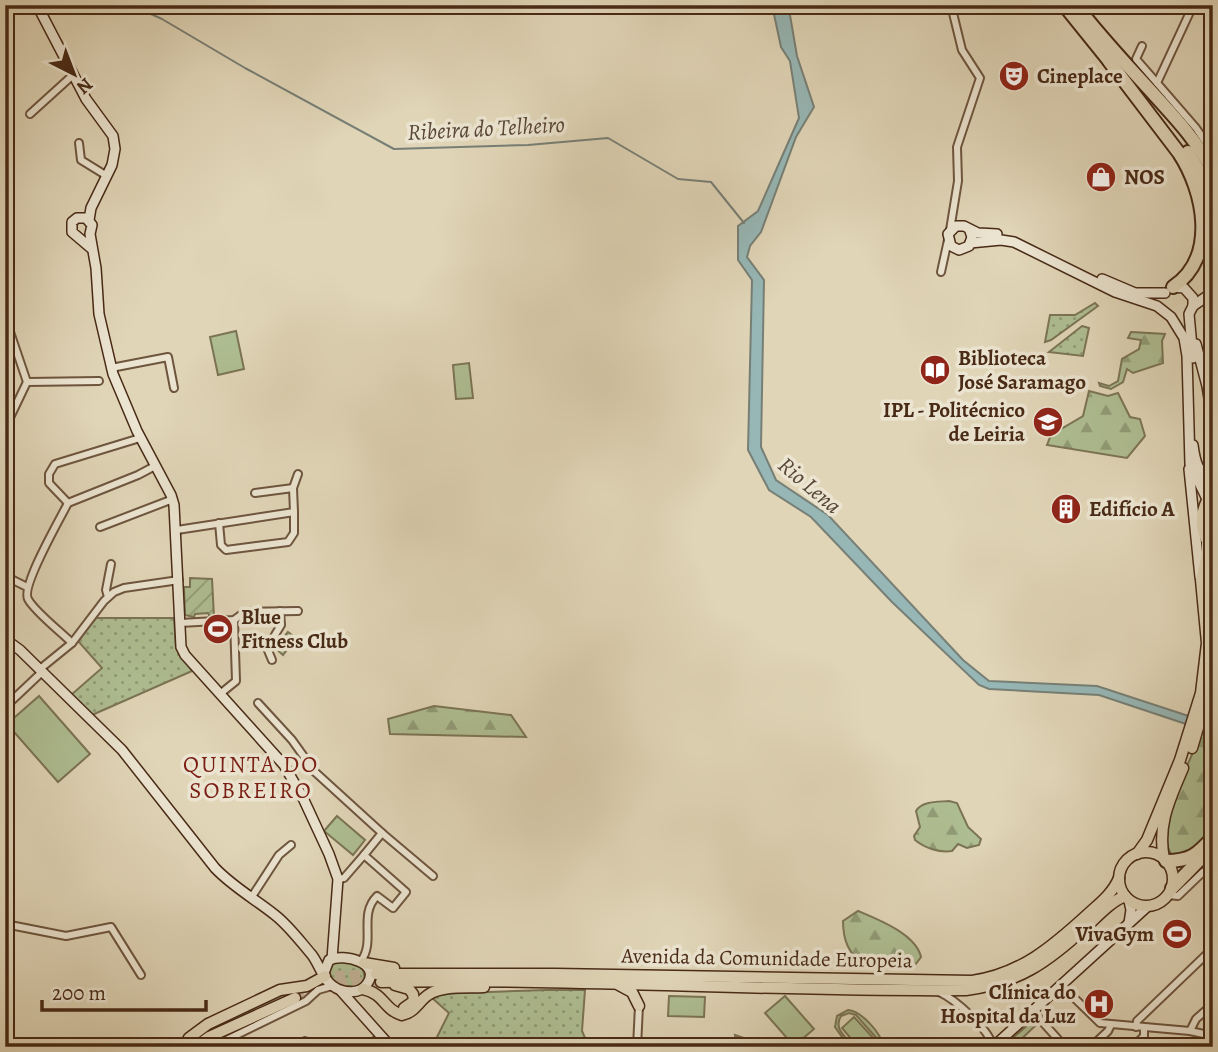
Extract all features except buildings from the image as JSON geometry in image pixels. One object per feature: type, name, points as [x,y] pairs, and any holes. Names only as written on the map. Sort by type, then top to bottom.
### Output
[{"type":"highway","points":[[1064,5],[1187,150],[1213,201]]},
{"type":"highway","points":[[1078,5],[1090,24],[1185,129],[1213,172]]},
{"type":"highway","points":[[1109,61],[1179,153],[1199,195],[1203,227],[1197,256],[1188,275],[1169,290]]},
{"type":"highway","points":[[1165,860],[1189,859],[1213,837]]},
{"type":"highway","points":[[1170,892],[1184,873],[1213,846]]},
{"type":"main road","points":[[37,5],[91,107],[113,136],[114,156],[86,218]]},
{"type":"main road","points":[[85,236],[92,228],[86,218]]},
{"type":"main road","points":[[86,218],[74,220],[71,226],[72,232],[85,236],[92,249],[100,320],[111,368],[122,400],[173,499],[183,651],[289,771],[329,854],[338,879],[330,960],[324,975],[307,986],[280,990],[220,1018],[196,1031],[185,1047]]},
{"type":"main road","points":[[1127,898],[1148,906],[1156,905],[1170,892],[1172,874],[1165,860],[1161,836],[1164,814],[1200,710],[1204,677],[1207,643],[1189,482],[1187,356],[1184,338],[1171,317],[1163,310],[1115,292],[1014,242],[1001,240],[971,243],[963,249],[956,249],[949,235],[961,225],[982,234],[1015,236],[1121,288],[1147,295],[1178,286],[1201,296]]},
{"type":"main road","points":[[970,231],[971,243]]},
{"type":"main road","points":[[1163,310],[1161,301],[1169,290]]},
{"type":"main road","points":[[1188,290],[1193,298],[1193,449],[1198,467],[1210,489],[1201,520],[1210,546],[1200,580]]},
{"type":"main road","points":[[1171,317],[1180,318],[1191,310],[1201,296],[1212,292]]},
{"type":"main road","points":[[1192,332],[1213,423]]},
{"type":"main road","points":[[1190,464],[1210,489]]},
{"type":"main road","points":[[1208,697],[1211,645],[1206,577],[1212,565]]},
{"type":"main road","points":[[5,639],[122,750],[222,876],[282,921],[314,958],[324,975],[391,1047]]},
{"type":"main road","points":[[1200,710],[1208,697],[1213,678]]},
{"type":"main road","points":[[1129,923],[1131,910],[1119,878],[1125,863],[1137,854],[1147,840],[1190,744]]},
{"type":"main road","points":[[1137,854],[1151,853],[1165,860]]},
{"type":"main road","name":"Avenida da Comunidade Europeia","points":[[376,977],[555,974],[950,981],[985,979],[1016,969],[1049,949],[1110,894],[1119,878]]},
{"type":"main road","name":"Avenida da Comunidade Europeia","points":[[376,977],[656,986],[934,990],[977,988],[1000,984],[1021,976],[1053,956],[1112,903],[1127,898]]},
{"type":"main road","points":[[993,1047],[1033,1015],[1044,1000],[1148,906]]},
{"type":"main road","points":[[332,941],[344,957]]},
{"type":"main road","points":[[314,958],[330,960],[344,957],[391,968],[526,970],[555,974]]},
{"type":"main road","points":[[358,1009],[362,989],[376,977],[362,962]]},
{"type":"main road","points":[[336,988],[350,992],[362,989],[376,993],[389,1009],[402,1015],[411,1012],[428,995],[441,990],[517,986],[531,982]]},
{"type":"main road","points":[[615,984],[632,992],[639,1006]]},
{"type":"main road","points":[[639,1006],[646,992],[656,986]]},
{"type":"main road","points":[[185,1047],[215,1027],[298,997]]},
{"type":"main road","points":[[195,1047],[209,1037],[298,997]]},
{"type":"street","points":[[941,272],[958,181],[957,147],[980,78],[962,50],[951,5]]},
{"type":"street","points":[[1157,83],[1190,12]]},
{"type":"street","points":[[1143,46],[1136,59],[1196,128],[1213,153]]},
{"type":"street","points":[[30,114],[73,75]]},
{"type":"street","points":[[79,143],[78,154],[81,160],[107,176]]},
{"type":"street","points":[[953,215],[961,225]]},
{"type":"street","points":[[944,256],[956,249]]},
{"type":"street","points":[[5,428],[27,382],[7,323]]},
{"type":"street","points":[[111,368],[168,357],[174,388]]},
{"type":"street","points":[[27,382],[99,381]]},
{"type":"street","points":[[68,503],[49,483],[49,474],[55,464],[140,438]]},
{"type":"street","points":[[5,447],[9,452],[5,460]]},
{"type":"street","points":[[72,643],[28,600],[27,587],[68,503],[155,466]]},
{"type":"street","points":[[219,523],[221,545],[226,550],[288,542],[294,533],[293,488],[298,474]]},
{"type":"street","points":[[255,493],[293,488]]},
{"type":"street","points":[[100,527],[173,499]]},
{"type":"street","points":[[177,530],[294,512]]},
{"type":"street","points":[[108,597],[106,590],[111,564]]},
{"type":"street","points":[[5,576],[27,587]]},
{"type":"street","points":[[5,707],[72,643],[108,597],[124,588],[179,580]]},
{"type":"street","points":[[272,660],[267,648],[280,629],[280,611]]},
{"type":"street","points":[[180,623],[234,620],[245,612],[298,611]]},
{"type":"street","points":[[220,694],[236,681],[234,620]]},
{"type":"street","points":[[258,703],[326,782],[433,876]]},
{"type":"street","points":[[338,879],[344,878],[382,833]]},
{"type":"street","points":[[251,898],[279,855],[290,845]]},
{"type":"street","points":[[362,962],[369,949],[367,914],[370,902],[377,896],[393,908],[406,892],[364,855]]},
{"type":"street","points":[[1170,892],[1178,896],[1203,872],[1213,867]]},
{"type":"street","points":[[5,924],[66,936],[111,927],[141,975]]},
{"type":"street","points":[[1136,1027],[1137,1021],[1211,950]]},
{"type":"street","points":[[1061,985],[1095,1021],[1213,1035]]},
{"type":"street","points":[[298,997],[304,995],[307,986]]},
{"type":"street","points":[[212,1047],[298,997],[318,990],[336,988]]},
{"type":"street","points":[[934,990],[957,1003],[988,1035],[993,1047]]},
{"type":"street","points":[[1190,1031],[1196,1019],[1213,1004]]},
{"type":"street","points":[[637,1047],[639,1006]]},
{"type":"street","points":[[1033,1015],[1065,1047]]},
{"type":"street","points":[[1091,1047],[1111,1025]]},
{"type":"street","points":[[1133,1047],[1144,1036],[1144,1028]]},
{"type":"street","points":[[356,1047],[381,1037]]},
{"type":"street","points":[[295,1047],[305,1041]]},
{"type":"green space","points":[[1095,303],[1098,306],[1045,342],[1050,315],[1075,315]]},
{"type":"green space","points":[[1082,326],[1089,328],[1083,356],[1049,352]]},
{"type":"green space","points":[[236,331],[244,369],[218,375],[210,337]]},
{"type":"green space","points":[[1131,332],[1165,334],[1162,341],[1163,363],[1133,373],[1127,369],[1123,382],[1111,389],[1100,386],[1099,383],[1109,386],[1118,381],[1122,359],[1139,349],[1141,340],[1128,338]]},
{"type":"green space","points":[[469,363],[473,398],[456,399],[453,365]]},
{"type":"green space","points":[[1089,391],[1108,396],[1118,393],[1130,417],[1140,419],[1145,436],[1127,458],[1047,445],[1051,435],[1083,416]]},
{"type":"green space","points":[[190,578],[212,579],[214,617],[210,617],[208,613],[195,614],[194,617],[185,615],[184,587],[190,587]]},
{"type":"green space","points":[[96,618],[174,618],[176,648],[192,671],[92,715],[71,695],[102,668],[78,641]]},
{"type":"green space","points":[[288,632],[296,638],[283,655],[275,648]]},
{"type":"green space","points":[[39,696],[90,754],[58,782],[7,724]]},
{"type":"green space","points":[[434,706],[511,715],[526,737],[390,734],[388,719]]},
{"type":"green space","points":[[1203,730],[1213,733],[1213,834],[1193,853],[1173,856],[1168,845],[1167,831],[1170,813]]},
{"type":"green space","points":[[949,801],[957,803],[968,827],[981,839],[979,845],[967,848],[958,844],[952,851],[942,851],[928,848],[915,840],[914,836],[920,827],[916,811],[922,805]]},
{"type":"green space","points":[[337,816],[365,840],[353,855],[324,831]]},
{"type":"green space","points":[[858,911],[895,928],[912,941],[921,957],[912,969],[862,966],[848,946],[843,928],[843,921]]},
{"type":"green space","points":[[339,960],[353,963],[363,969],[365,979],[358,987],[337,985],[329,977],[330,965]]},
{"type":"green space","points":[[585,990],[582,1031],[589,1047],[432,1047],[449,1013],[431,997],[435,994]]},
{"type":"green space","points":[[669,996],[705,997],[704,1017],[668,1016]]},
{"type":"green space","points":[[785,996],[814,1029],[794,1046],[765,1013]]},
{"type":"green space","points":[[848,1010],[859,1014],[870,1024],[879,1035],[883,1047],[880,1047],[879,1041],[856,1015],[849,1013],[841,1016],[839,1029],[854,1047],[849,1047],[835,1027],[837,1016]]},
{"type":"green space","points":[[854,1017],[876,1041],[870,1047],[858,1047],[842,1028]]},
{"type":"green space","points":[[1029,1024],[1035,1026],[1013,1047],[1002,1047]]},
{"type":"green space","points":[[735,1035],[770,1047],[737,1047]]},
{"type":"water","points":[[772,5],[784,5],[790,15],[797,56],[814,107],[796,137],[761,232],[750,246],[747,257],[764,280],[761,447],[776,480],[828,515],[963,660],[989,681],[1097,686],[1213,724],[1213,733],[1099,695],[989,689],[979,685],[892,602],[811,517],[769,490],[748,450],[752,280],[738,260],[738,226],[758,211],[799,118],[790,61],[781,47]]},
{"type":"waterway","name":"Ribeira do Telheiro","points":[[131,5],[162,19],[245,68],[394,149],[528,145],[608,138],[678,179],[711,182],[744,223]]},
{"type":"tunnel","points":[[335,976],[376,974]]},
{"type":"tunnel","points":[[295,998],[328,983],[381,982]]},
{"type":"place","name":"Cineplace","points":[[1014,76]]},
{"type":"place","name":"NOS","points":[[1101,177]]},
{"type":"place","name":"Biblioteca José Saramago","points":[[935,370]]},
{"type":"place","name":"IPL - Politécnico de Leiria","points":[[1048,422]]},
{"type":"place","name":"Edifício A","points":[[1066,509]]},
{"type":"place","name":"Blue Fitness Club","points":[[218,629]]},
{"type":"place","name":"VivaGym","points":[[1177,934]]},
{"type":"place","name":"Clínica do Hospital da Luz","points":[[1099,1004]]},
{"type":"district","name":"QUINTA DO SOBREIRO","points":[[251,777]]},
{"type":"water label","name":"Rio Lena","points":[[810,485]]}]
